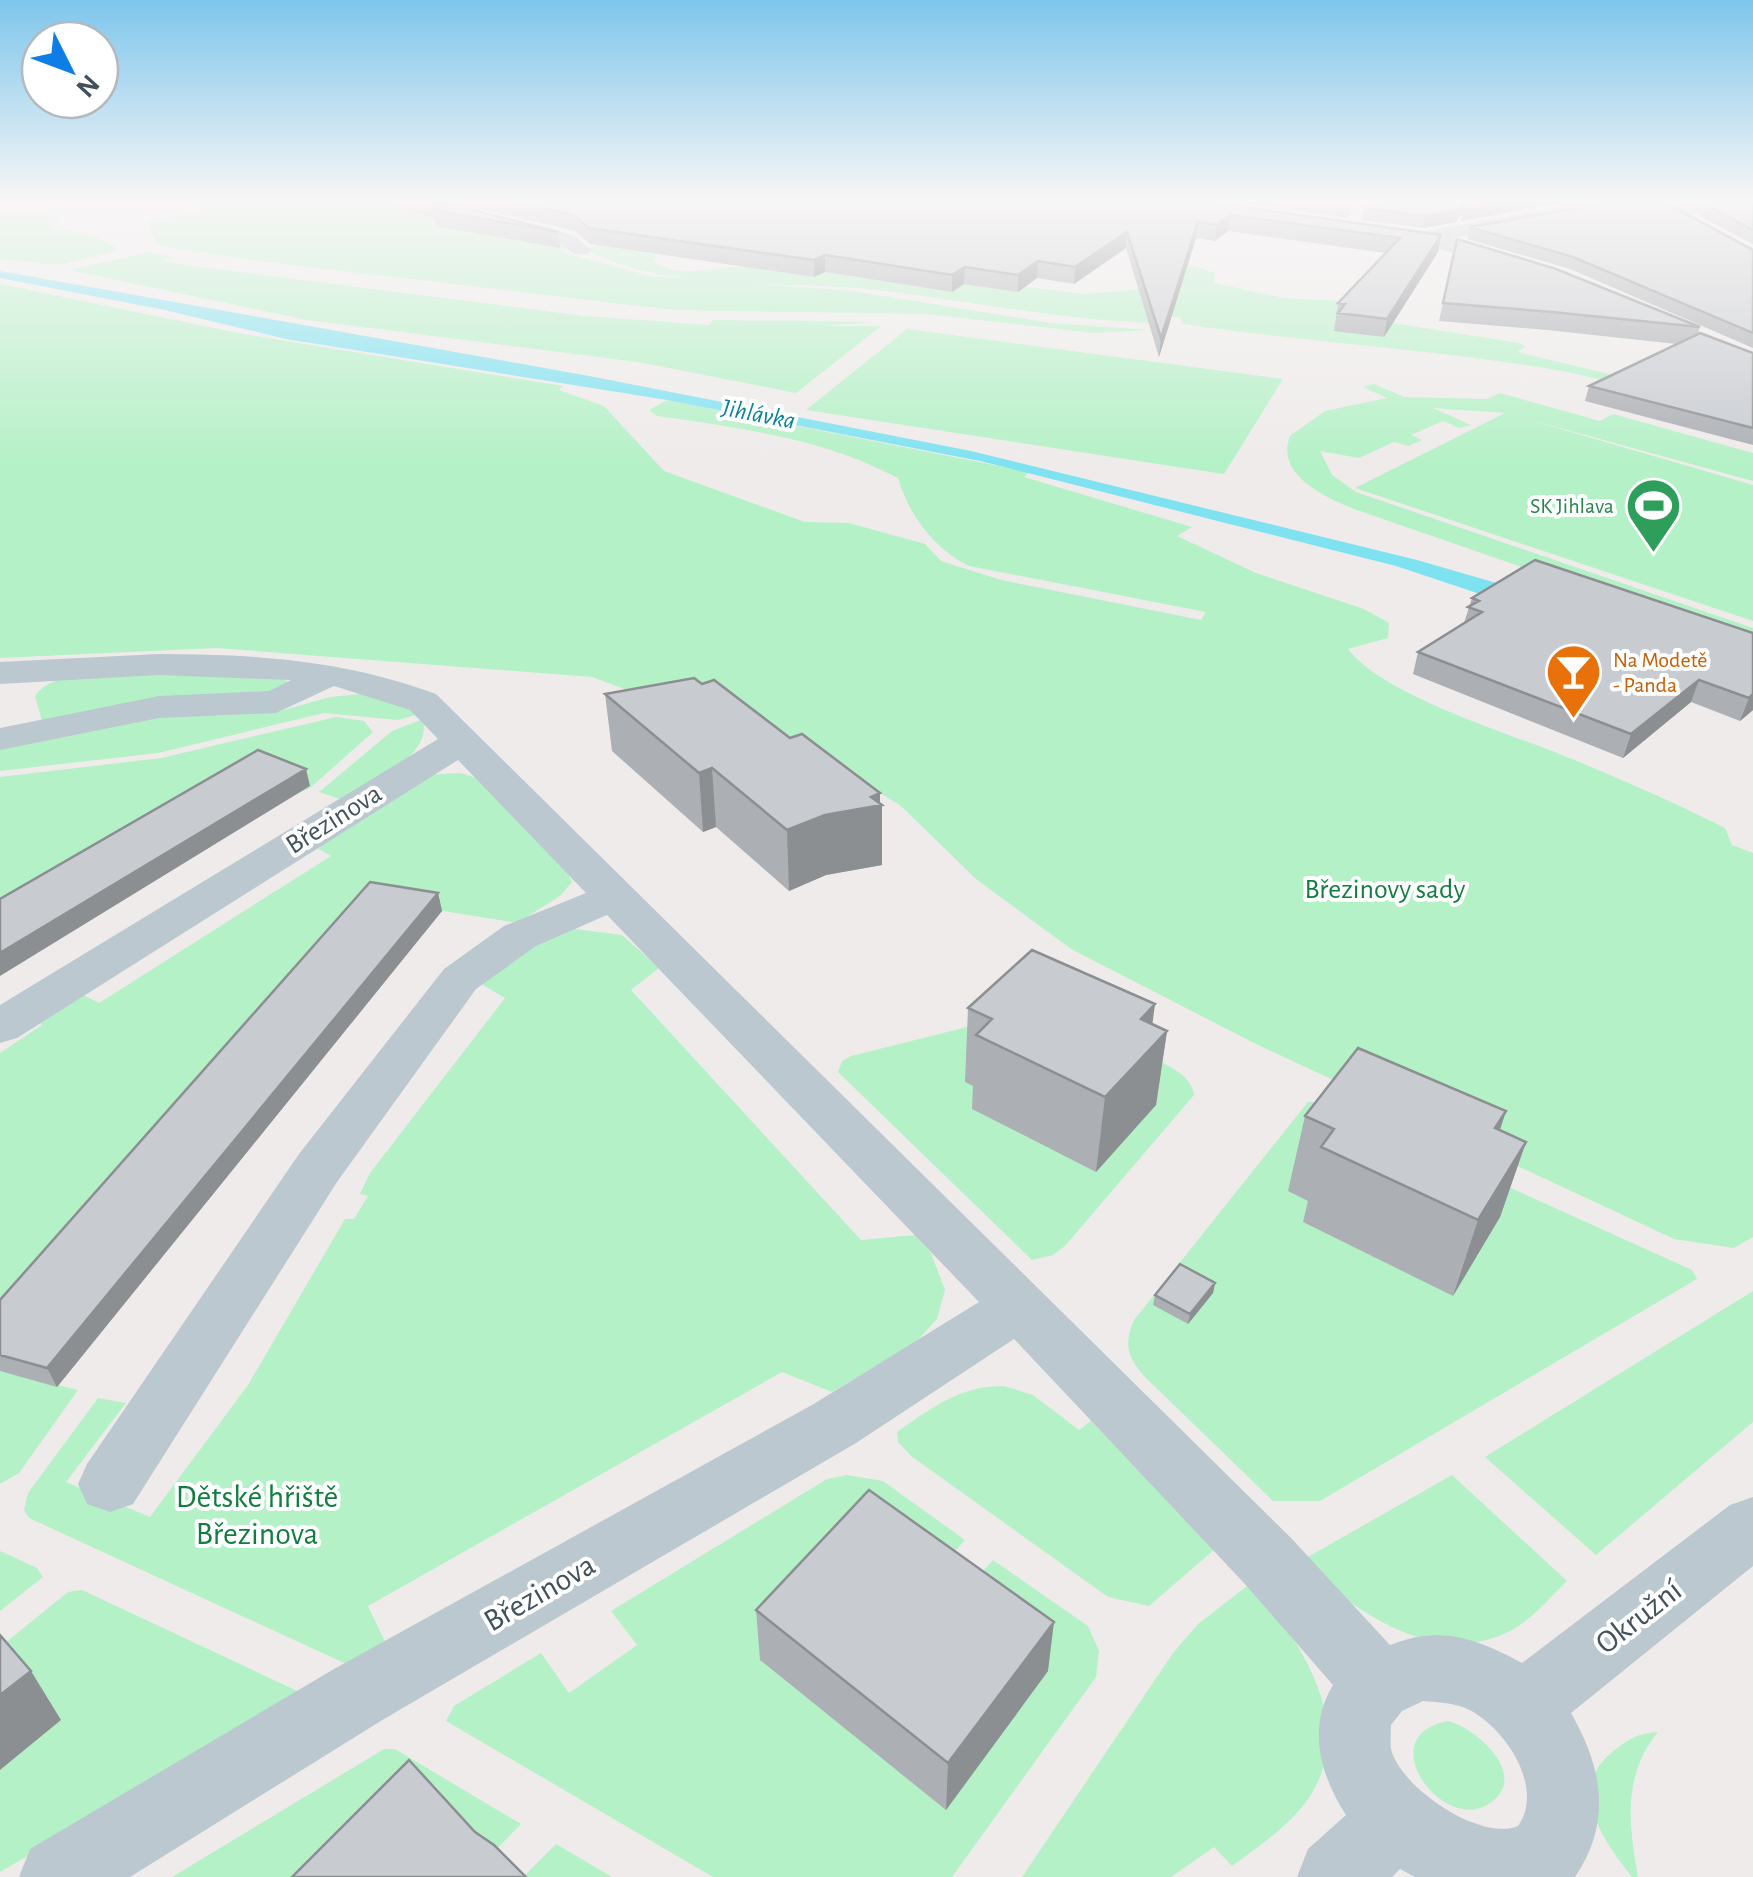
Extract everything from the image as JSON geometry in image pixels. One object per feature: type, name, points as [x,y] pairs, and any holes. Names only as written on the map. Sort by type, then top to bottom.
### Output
[{"type":"street","points":[[0,673],[163,666],[328,675],[423,702],[618,895],[1268,1561],[1378,1684]]},
{"type":"street","points":[[0,739],[130,711],[276,702],[328,675]]},
{"type":"street","name":"Březinova","points":[[0,1027],[464,740]]},
{"type":"street","points":[[110,1484],[318,1168],[460,979],[520,936],[618,895]]},
{"type":"street","name":"Březinova","points":[[58,1877],[359,1694],[834,1424],[1019,1306]]},
{"type":"street","name":"Okružní","points":[[1522,1707],[1753,1526]]},
{"type":"street","points":[[1448,1668],[1487,1682],[1522,1707],[1544,1731],[1564,1781],[1564,1810],[1554,1866],[1468,1874],[1413,1850],[1362,1852],[1368,1800],[1352,1751],[1354,1724],[1363,1702],[1378,1684],[1410,1669],[1448,1668]]},
{"type":"green space","name":"Březinovy sady","points":[[0,289],[22,289],[243,334],[563,386],[559,390],[604,406],[664,471],[805,522],[849,523],[925,544],[941,561],[1001,580],[1201,620],[1206,612],[969,566],[924,530],[898,478],[870,464],[811,444],[657,416],[649,410],[667,400],[1029,472],[1024,477],[1192,527],[1177,536],[1256,573],[1364,609],[1389,623],[1388,638],[1348,649],[1388,682],[1447,711],[1583,763],[1684,808],[1725,828],[1732,845],[1753,853],[1753,1237],[1734,1248],[1674,1239],[1254,1043],[1071,949],[976,879],[901,806],[843,770],[592,677],[216,648],[0,658]]},
{"type":"green space","points":[[158,289],[370,289],[584,316],[708,325],[713,320],[872,322],[825,326],[881,326],[796,393],[638,362],[307,320]]},
{"type":"green space","points":[[492,289],[819,289],[1051,323],[1150,330],[1094,333],[926,314],[674,310]]},
{"type":"green space","points":[[861,289],[1017,292],[1039,289],[1085,294],[1146,289],[1240,289],[1284,298],[1365,302],[1386,322],[1519,343],[1526,347],[1517,352],[1659,386],[1626,385],[1467,357],[1183,324],[1180,317],[1147,317],[1149,323],[1115,321]]},
{"type":"green space","points":[[907,329],[1283,379],[1224,474],[806,410]]},
{"type":"green space","name":"SK Jihlava","points":[[1374,384],[1404,397],[1487,399],[1500,393],[1600,421],[1613,414],[1753,453],[1753,481],[1516,416],[1753,485],[1753,621],[1355,488],[1505,413],[1433,408],[1471,425],[1459,428],[1443,421],[1411,435],[1422,440],[1409,446],[1394,442],[1359,458],[1320,451],[1332,475],[1356,492],[1753,628],[1753,647],[1354,509],[1317,491],[1296,473],[1290,462],[1290,436],[1325,411],[1387,398],[1363,387]]},
{"type":"green space","points":[[100,672],[286,679],[287,684],[276,692],[152,700],[42,721],[35,696],[41,689],[64,678]]},
{"type":"green space","points":[[370,693],[419,714],[398,720],[324,713],[158,753],[0,771],[0,748],[164,715],[280,711],[330,697]]},
{"type":"green space","points":[[336,717],[364,721],[373,732],[310,788],[0,922],[0,777],[161,758]]},
{"type":"green space","points":[[423,719],[418,746],[395,768],[340,799],[319,792],[392,731]]},
{"type":"green space","points":[[461,773],[476,778],[567,871],[572,882],[560,896],[517,923],[374,900],[0,1330],[0,1053],[42,1025],[34,1018],[76,991],[99,1003],[331,856],[307,842],[423,775]]},
{"type":"green space","name":"Dětské hřiště Březinova","points":[[568,928],[622,935],[659,968],[631,990],[861,1240],[915,1235],[931,1253],[945,1290],[937,1319],[916,1342],[832,1392],[782,1372],[368,1606],[388,1648],[355,1668],[29,1518],[24,1510],[28,1493],[98,1398],[126,1403],[66,1482],[150,1517],[248,1385],[345,1219],[354,1219],[368,1196],[360,1194],[370,1173],[505,998],[478,982],[476,975]]},
{"type":"green space","points":[[1011,1016],[966,1081],[988,1093],[1130,1049],[1178,1072],[1186,1078],[1194,1095],[1065,1246],[1053,1255],[1032,1260],[838,1072],[842,1061],[851,1056]]},
{"type":"green space","points":[[1308,1102],[1321,1102],[1692,1270],[1697,1279],[1320,1501],[1273,1501],[1146,1378],[1131,1358],[1128,1345],[1134,1320]]},
{"type":"green space","points":[[1753,1291],[1753,1422],[1596,1555],[1485,1457]]},
{"type":"green space","points":[[0,1371],[78,1390],[19,1473],[0,1484]]},
{"type":"green space","points":[[1004,1386],[1033,1395],[1079,1430],[1091,1421],[1215,1549],[1149,1606],[1108,1597],[911,1456],[898,1442],[897,1432],[947,1400],[973,1390]]},
{"type":"green space","points":[[847,1475],[883,1481],[965,1540],[927,1583],[955,1602],[993,1560],[1088,1626],[1099,1651],[1096,1677],[952,1877],[713,1877],[446,1721],[454,1706],[541,1653],[569,1693],[637,1645],[611,1611],[827,1479]]},
{"type":"green space","points":[[1452,1475],[1567,1581],[1532,1616],[1508,1632],[1479,1642],[1423,1639],[1369,1615],[1299,1562]]},
{"type":"green space","points":[[0,1551],[37,1568],[43,1577],[0,1611]]},
{"type":"green space","points":[[1251,1583],[1302,1654],[1324,1708],[1328,1737],[1324,1765],[1305,1804],[1232,1866],[1214,1847],[1171,1877],[1022,1877],[1173,1653],[1198,1624]]},
{"type":"green space","points":[[82,1590],[306,1695],[0,1872],[0,1647],[68,1592]]},
{"type":"green space","points":[[1448,1721],[1473,1733],[1503,1768],[1500,1794],[1487,1805],[1469,1810],[1451,1805],[1421,1779],[1414,1761],[1415,1744],[1425,1730]]},
{"type":"green space","points":[[1658,1732],[1646,1749],[1633,1784],[1632,1839],[1638,1877],[1632,1877],[1602,1833],[1591,1800],[1591,1784],[1597,1769],[1616,1749],[1638,1736]]},
{"type":"green space","points":[[384,1749],[395,1749],[521,1824],[482,1864],[495,1877],[172,1877]]},
{"type":"green space","points":[[556,1844],[612,1877],[523,1877]]},
{"type":"water","name":"Jihlávka","points":[[55,289],[99,289],[584,375],[971,451],[1417,560],[1517,589],[1498,600],[1396,566],[980,461],[667,400],[286,339]]},
{"type":"building","points":[[1145,289],[1177,289],[1161,338]]},
{"type":"building","points":[[1352,289],[1407,289],[1387,319],[1338,313],[1345,304],[1338,303]]},
{"type":"building","points":[[1446,289],[1605,289],[1700,327],[1552,312],[1443,303]]},
{"type":"building","points":[[1648,289],[1753,289],[1753,333]]},
{"type":"building","points":[[1700,333],[1753,353],[1753,428],[1589,386]]},
{"type":"building","points":[[1535,560],[1753,633],[1753,694],[1749,698],[1699,680],[1631,734],[1418,652],[1482,612],[1468,607],[1479,601],[1472,598]]},
{"type":"building","points":[[694,678],[702,684],[714,680],[790,738],[802,734],[880,793],[871,797],[882,805],[825,815],[787,830],[712,768],[699,773],[605,694]]},
{"type":"building","points":[[258,750],[306,769],[0,953],[0,899]]},
{"type":"building","points":[[370,882],[438,893],[47,1368],[0,1355],[0,1300]]},
{"type":"building","points":[[1032,950],[1155,1004],[1141,1019],[1167,1031],[1105,1097],[976,1035],[992,1019],[968,1008]]},
{"type":"building","points":[[1358,1048],[1506,1111],[1495,1128],[1526,1142],[1478,1220],[1321,1147],[1334,1129],[1305,1116]]},
{"type":"building","points":[[1180,1264],[1215,1283],[1190,1314],[1155,1295]]},
{"type":"building","points":[[869,1490],[1054,1622],[948,1763],[756,1610]]},
{"type":"building","points":[[0,1635],[31,1671],[0,1695]]},
{"type":"building","points":[[409,1760],[475,1832],[526,1877],[292,1877]]},
{"type":"place","name":"SK Jihlava","points":[[1653,554]]},
{"type":"place","name":"Na Modetě - Panda","points":[[1574,721]]}]
